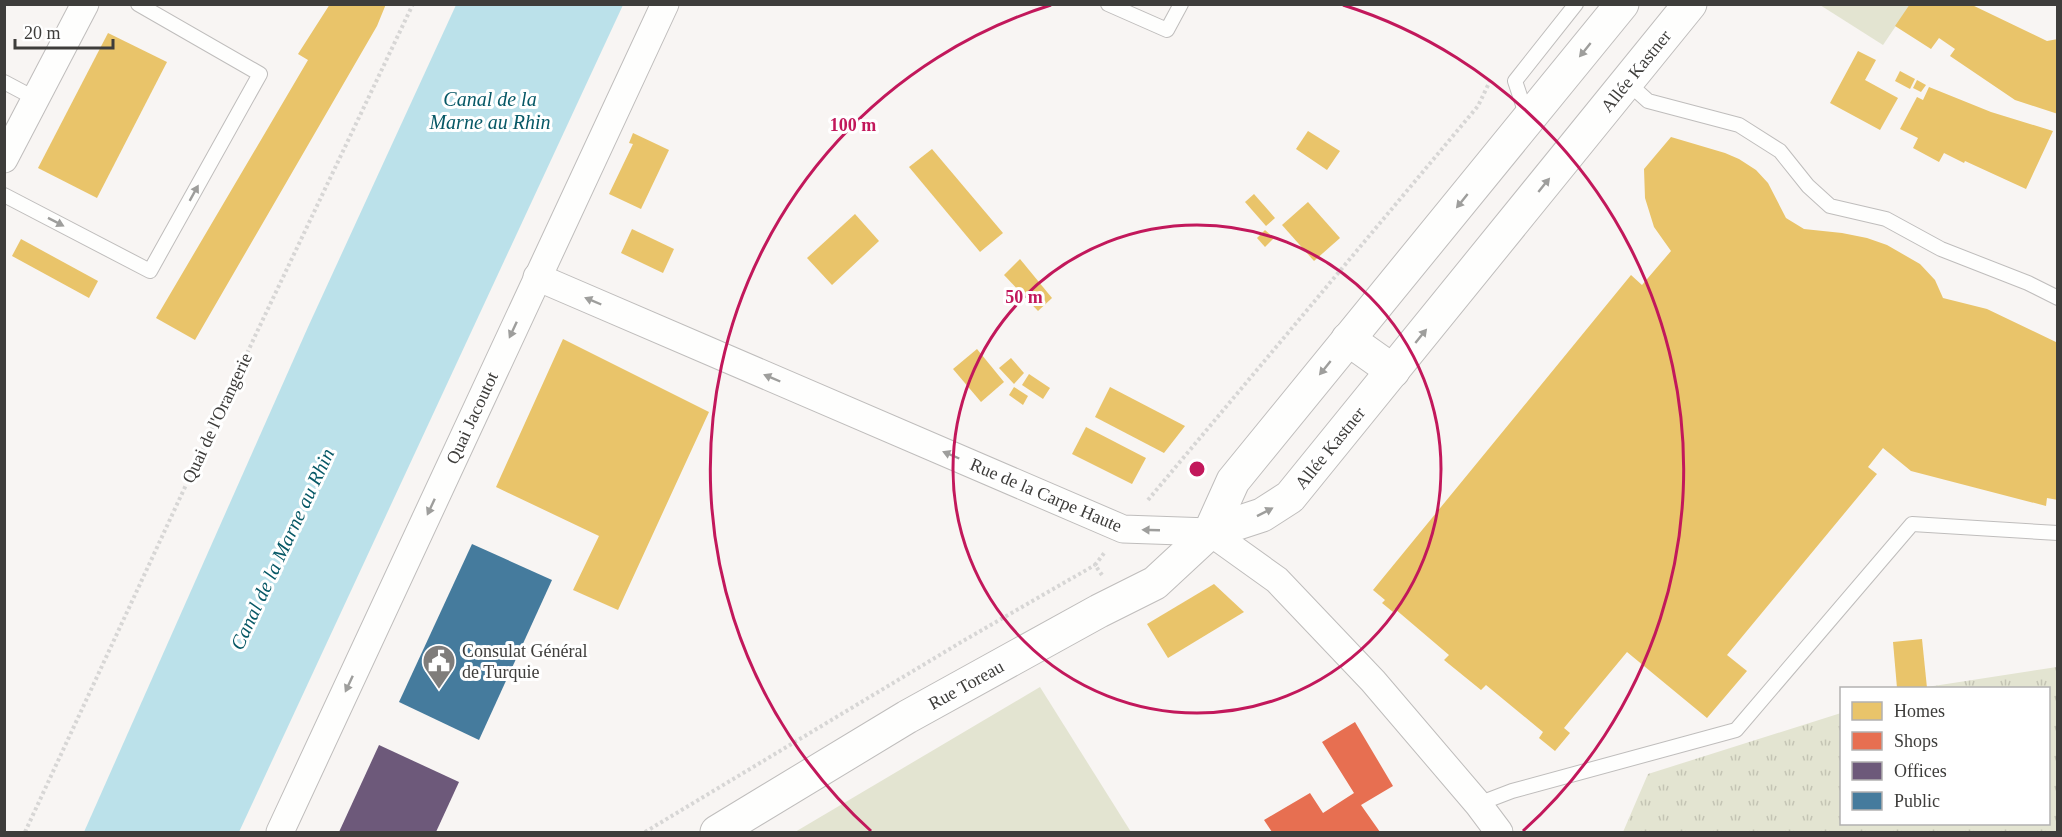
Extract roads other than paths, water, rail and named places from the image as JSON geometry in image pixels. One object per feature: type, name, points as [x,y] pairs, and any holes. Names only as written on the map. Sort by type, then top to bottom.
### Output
[{"type":"main road","points":[[1210,532],[1233,481],[1622,4]]},
{"type":"main road","name":"Allée Kastner","points":[[1210,532],[1262,515],[1290,497],[1690,4]]},
{"type":"main road","points":[[1348,339],[1393,371]]},
{"type":"main road","name":"Rue Toreau","points":[[717,832],[907,717],[1121,599],[1155,583],[1210,532]]},
{"type":"street","points":[[4,159],[86,4]]},
{"type":"street","name":"Quai Jacoutot","points":[[280,832],[665,4]]},
{"type":"street","name":"Rue de la Carpe Haute","points":[[537,277],[1123,529],[1210,532]]},
{"type":"street","points":[[1210,532],[1277,580],[1373,681],[1478,804],[1499,832]]},
{"type":"lane","points":[[4,195],[150,271],[260,74],[138,4]]},
{"type":"lane","points":[[1108,4],[1167,30],[1181,4]]},
{"type":"lane","points":[[1528,119],[1515,81],[1576,4]]},
{"type":"lane","points":[[4,82],[36,99]]},
{"type":"lane","points":[[1627,82],[1648,101],[1739,125],[1780,151],[1808,186],[1830,206],[1886,219],[1941,249],[2028,283],[2058,298]]},
{"type":"lane","points":[[1478,804],[1512,791],[1736,730],[1912,524],[2058,533]]},
{"type":"water","name":"Canal de la Marne au Rhin","points":[[456,5],[623,5],[239,832],[84,832],[308,327]]},
{"type":"place","name":"Consulat Général de Turquie","points":[[439,690]]}]
